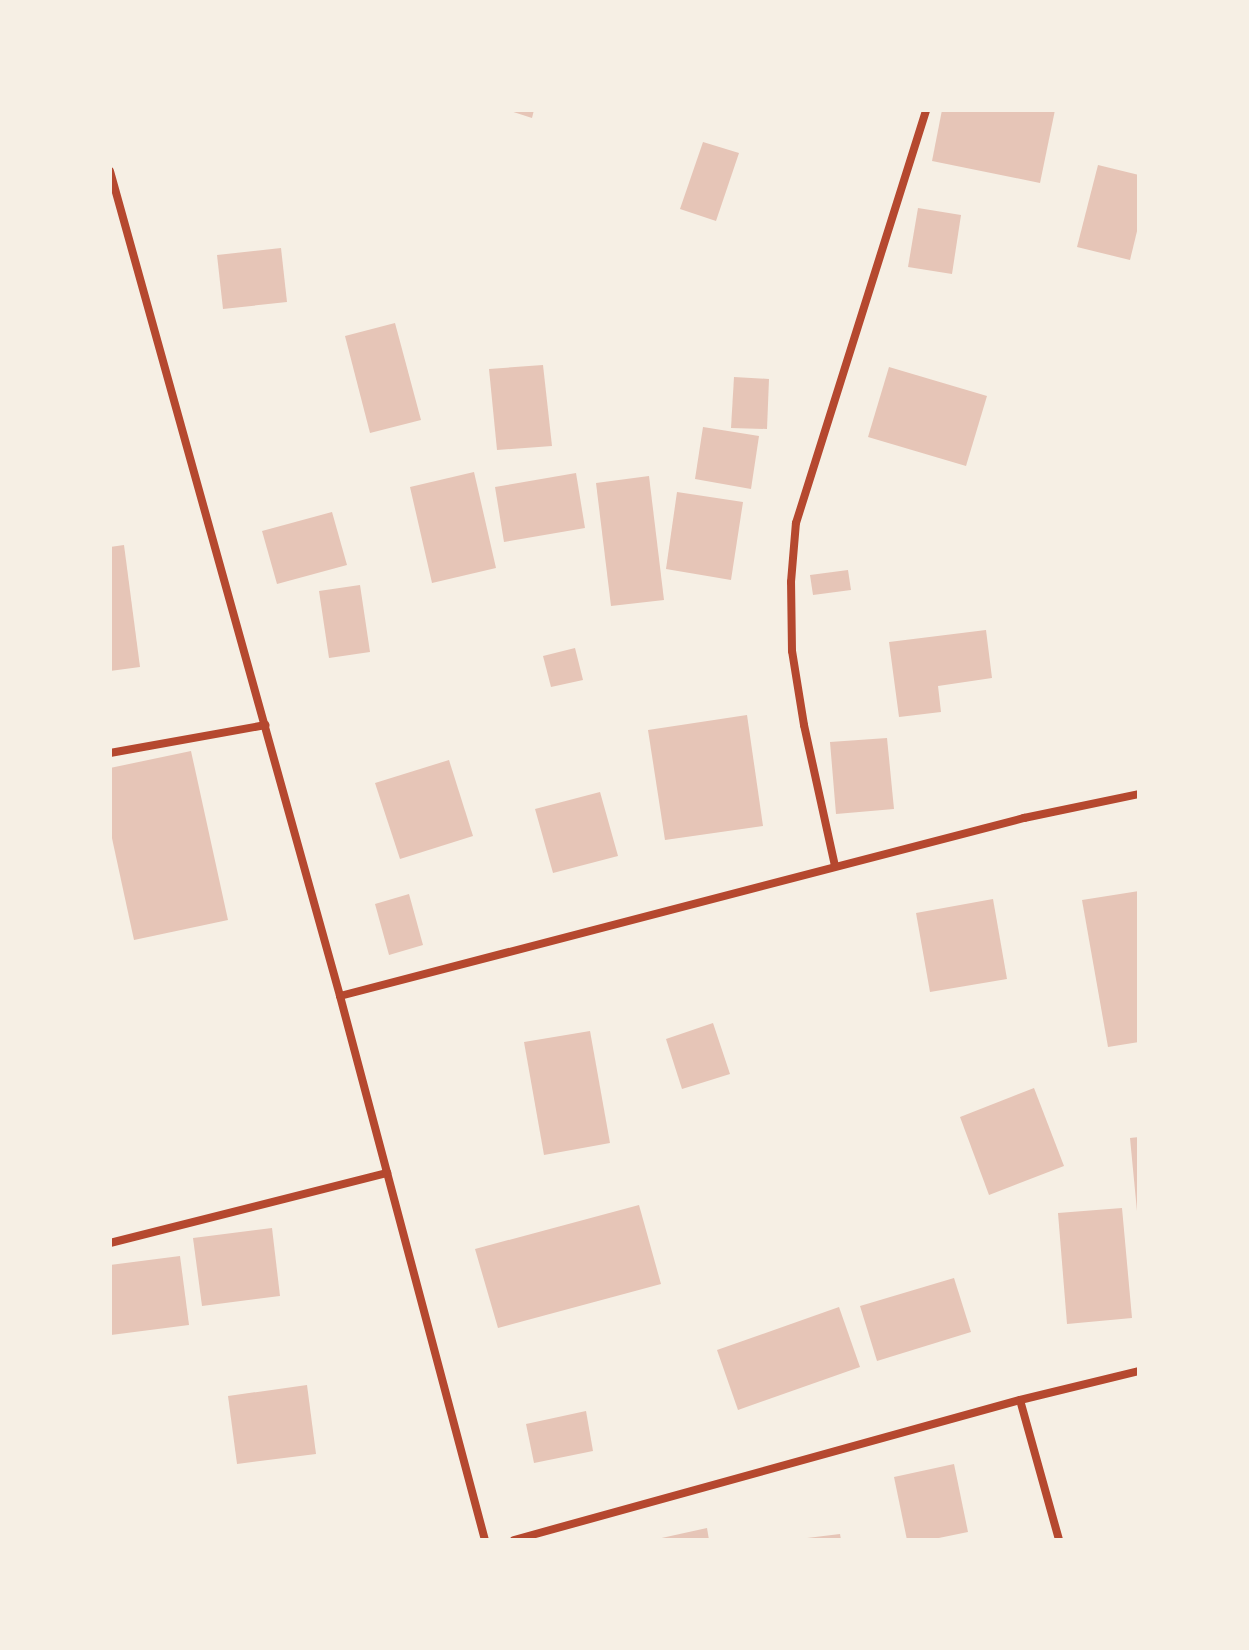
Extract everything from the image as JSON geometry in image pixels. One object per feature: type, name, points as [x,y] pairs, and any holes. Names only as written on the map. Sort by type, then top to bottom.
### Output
[{"type":"street","points":[[835,866],[804,725],[792,651],[791,582],[796,523],[926,110]]},
{"type":"street","points":[[110,171],[340,996],[485,1540]]},
{"type":"street","points":[[110,753],[265,725]]},
{"type":"street","points":[[340,996],[1024,818],[1139,794]]},
{"type":"street","points":[[110,1243],[387,1173]]},
{"type":"street","points":[[514,1540],[1020,1400],[1139,1371]]},
{"type":"street","points":[[1020,1400],[1059,1540]]},
{"type":"building","points":[[507,110],[534,110],[532,118]]},
{"type":"building","points":[[942,110],[1055,110],[1040,183],[932,161]]},
{"type":"building","points":[[703,142],[739,153],[716,221],[680,209]]},
{"type":"building","points":[[1098,165],[1139,175],[1139,223],[1130,260],[1077,247]]},
{"type":"building","points":[[918,208],[961,215],[952,274],[908,267]]},
{"type":"building","points":[[281,248],[287,302],[223,309],[217,255]]},
{"type":"building","points":[[395,323],[421,420],[370,433],[345,336]]},
{"type":"building","points":[[543,365],[552,446],[497,450],[489,369]]},
{"type":"building","points":[[889,367],[987,396],[966,466],[868,437]]},
{"type":"building","points":[[734,377],[769,379],[767,429],[731,428]]},
{"type":"building","points":[[703,427],[759,436],[751,489],[695,479]]},
{"type":"building","points":[[474,472],[496,568],[432,583],[410,487]]},
{"type":"building","points":[[576,473],[585,528],[504,542],[495,487]]},
{"type":"building","points":[[649,476],[664,600],[611,606],[596,483]]},
{"type":"building","points":[[677,492],[743,502],[731,580],[666,569]]},
{"type":"building","points":[[332,512],[347,565],[277,584],[262,531]]},
{"type":"building","points":[[124,545],[140,667],[110,671],[110,547]]},
{"type":"building","points":[[848,570],[851,590],[813,595],[810,575]]},
{"type":"building","points":[[360,585],[370,652],[329,658],[319,591]]},
{"type":"building","points":[[986,630],[992,678],[938,686],[941,712],[899,717],[889,642]]},
{"type":"building","points":[[575,648],[583,680],[551,687],[543,656]]},
{"type":"building","points":[[747,715],[763,826],[665,840],[648,730]]},
{"type":"building","points":[[887,738],[894,809],[836,814],[830,742]]},
{"type":"building","points":[[191,751],[228,920],[134,940],[110,829],[110,768]]},
{"type":"building","points":[[449,760],[473,836],[400,859],[375,783]]},
{"type":"building","points":[[600,792],[618,856],[553,873],[535,809]]},
{"type":"building","points":[[1139,891],[1139,1042],[1108,1047],[1082,900]]},
{"type":"building","points":[[409,894],[423,945],[389,955],[375,904]]},
{"type":"building","points":[[993,899],[1007,979],[930,992],[916,913]]},
{"type":"building","points":[[713,1023],[730,1074],[682,1089],[666,1039]]},
{"type":"building","points":[[590,1031],[610,1143],[544,1155],[524,1042]]},
{"type":"building","points":[[1034,1088],[1064,1166],[989,1195],[960,1117]]},
{"type":"building","points":[[1139,1137],[1139,1211],[1137,1211],[1130,1138]]},
{"type":"building","points":[[639,1205],[661,1284],[498,1328],[475,1249]]},
{"type":"building","points":[[1122,1208],[1132,1318],[1067,1324],[1058,1213]]},
{"type":"building","points":[[272,1228],[280,1296],[202,1306],[193,1238]]},
{"type":"building","points":[[180,1256],[189,1325],[111,1335],[110,1265]]},
{"type":"building","points":[[954,1278],[971,1332],[877,1361],[860,1306]]},
{"type":"building","points":[[839,1307],[860,1367],[738,1410],[717,1350]]},
{"type":"building","points":[[307,1385],[316,1454],[237,1464],[228,1396]]},
{"type":"building","points":[[586,1411],[593,1451],[534,1463],[526,1424]]},
{"type":"building","points":[[954,1464],[968,1532],[929,1540],[907,1540],[894,1477]]},
{"type":"building","points":[[707,1528],[709,1540],[657,1540],[657,1539]]},
{"type":"building","points":[[840,1534],[841,1540],[807,1540],[807,1538]]}]
